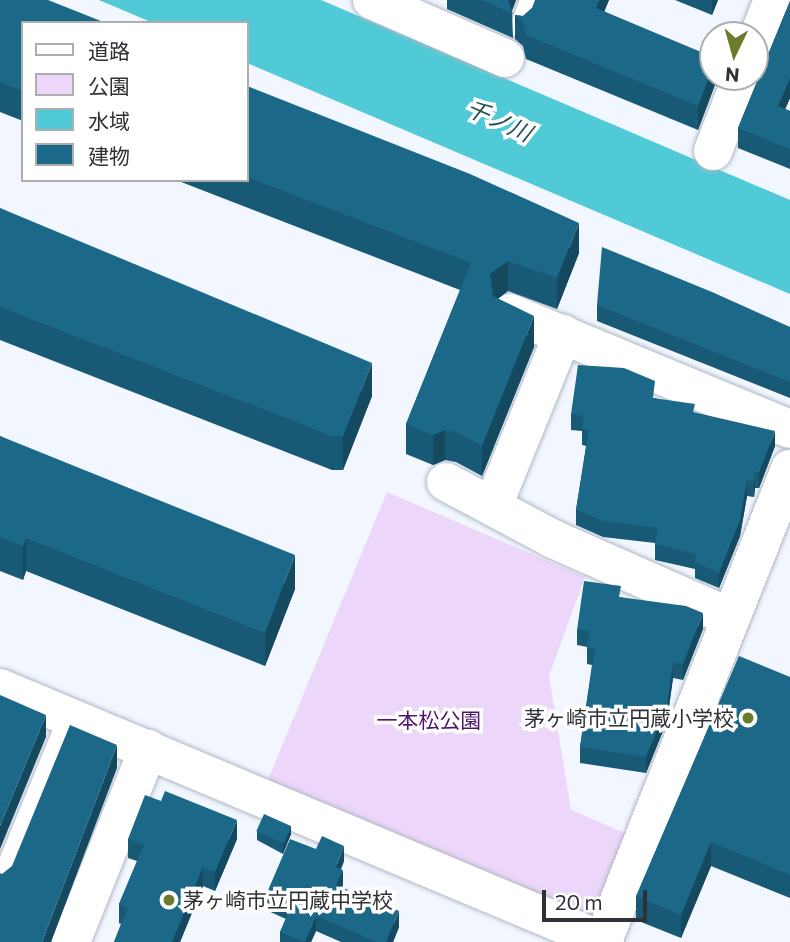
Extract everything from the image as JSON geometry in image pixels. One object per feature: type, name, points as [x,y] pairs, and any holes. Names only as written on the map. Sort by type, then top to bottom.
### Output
[{"type":"street","points":[[372,0],[512,42]]},
{"type":"street","points":[[765,21],[773,0]]},
{"type":"street","points":[[713,151],[737,91]]},
{"type":"street","points":[[510,313],[790,429]]},
{"type":"street","points":[[493,506],[563,334]]},
{"type":"street","points":[[0,688],[604,942],[790,469]]},
{"type":"street","points":[[446,482],[553,539],[730,617]]},
{"type":"street","points":[[71,942],[148,749]]},
{"type":"lane","points":[[512,42],[530,0]]},
{"type":"lane","points":[[0,883],[69,716]]},
{"type":"green space","name":"一本松公園","points":[[387,492],[585,577],[549,676],[571,810],[625,833],[589,926],[265,787]]},
{"type":"water","name":"千ノ川","points":[[99,0],[321,0],[790,200],[790,294],[248,63],[248,21],[148,21]]},
{"type":"building","points":[[0,0],[48,0],[101,21],[21,21],[21,90],[0,82]]},
{"type":"building","points":[[481,0],[508,0],[513,14]]},
{"type":"building","points":[[535,0],[599,0],[596,8],[699,51],[699,91],[704,91],[698,106],[526,35],[523,22],[515,15],[523,16],[532,8]]},
{"type":"building","points":[[790,1],[790,78],[778,106],[790,111],[790,149],[738,128],[753,91],[769,91],[769,52]]},
{"type":"building","points":[[248,86],[470,174],[579,223],[557,278],[508,261],[490,274],[493,296],[534,316],[482,446],[456,432],[445,430],[433,435],[406,424],[471,263],[248,177]]},
{"type":"building","points":[[0,208],[372,363],[343,436],[332,436],[0,307]]},
{"type":"building","points":[[602,247],[790,327],[790,382],[597,305]]},
{"type":"building","points":[[578,365],[624,368],[655,381],[653,398],[695,404],[693,412],[775,431],[759,472],[755,472],[754,481],[747,480],[740,520],[719,573],[695,562],[696,554],[655,544],[658,528],[603,521],[576,510],[589,430],[582,429],[584,416],[571,414]]},
{"type":"building","points":[[0,436],[295,555],[265,633],[26,538],[23,546],[0,537]]},
{"type":"building","points":[[584,581],[621,586],[619,597],[686,606],[703,613],[683,664],[673,663],[667,706],[646,757],[580,747],[595,649],[587,648],[589,631],[577,630]]},
{"type":"building","points":[[739,656],[790,677],[790,875],[711,842],[681,915],[636,896]]},
{"type":"building","points":[[0,695],[46,715],[0,826]]},
{"type":"building","points":[[70,725],[117,745],[42,942],[0,942],[0,873],[12,866]]},
{"type":"building","points":[[165,791],[237,820],[215,872],[203,867],[172,942],[114,942],[128,908],[119,904],[144,845],[128,839],[145,795],[161,801]]},
{"type":"building","points":[[264,814],[291,826],[284,844],[256,831]]},
{"type":"building","points":[[322,836],[344,846],[336,867],[343,870],[336,885],[399,911],[386,942],[377,942],[316,916],[305,942],[280,932],[291,906],[266,895],[290,839],[316,849]]},
{"type":"place","name":"茅ヶ崎市立円蔵小学校","points":[[748,718]]},
{"type":"place","name":"茅ヶ崎市立円蔵中学校","points":[[169,900]]}]
